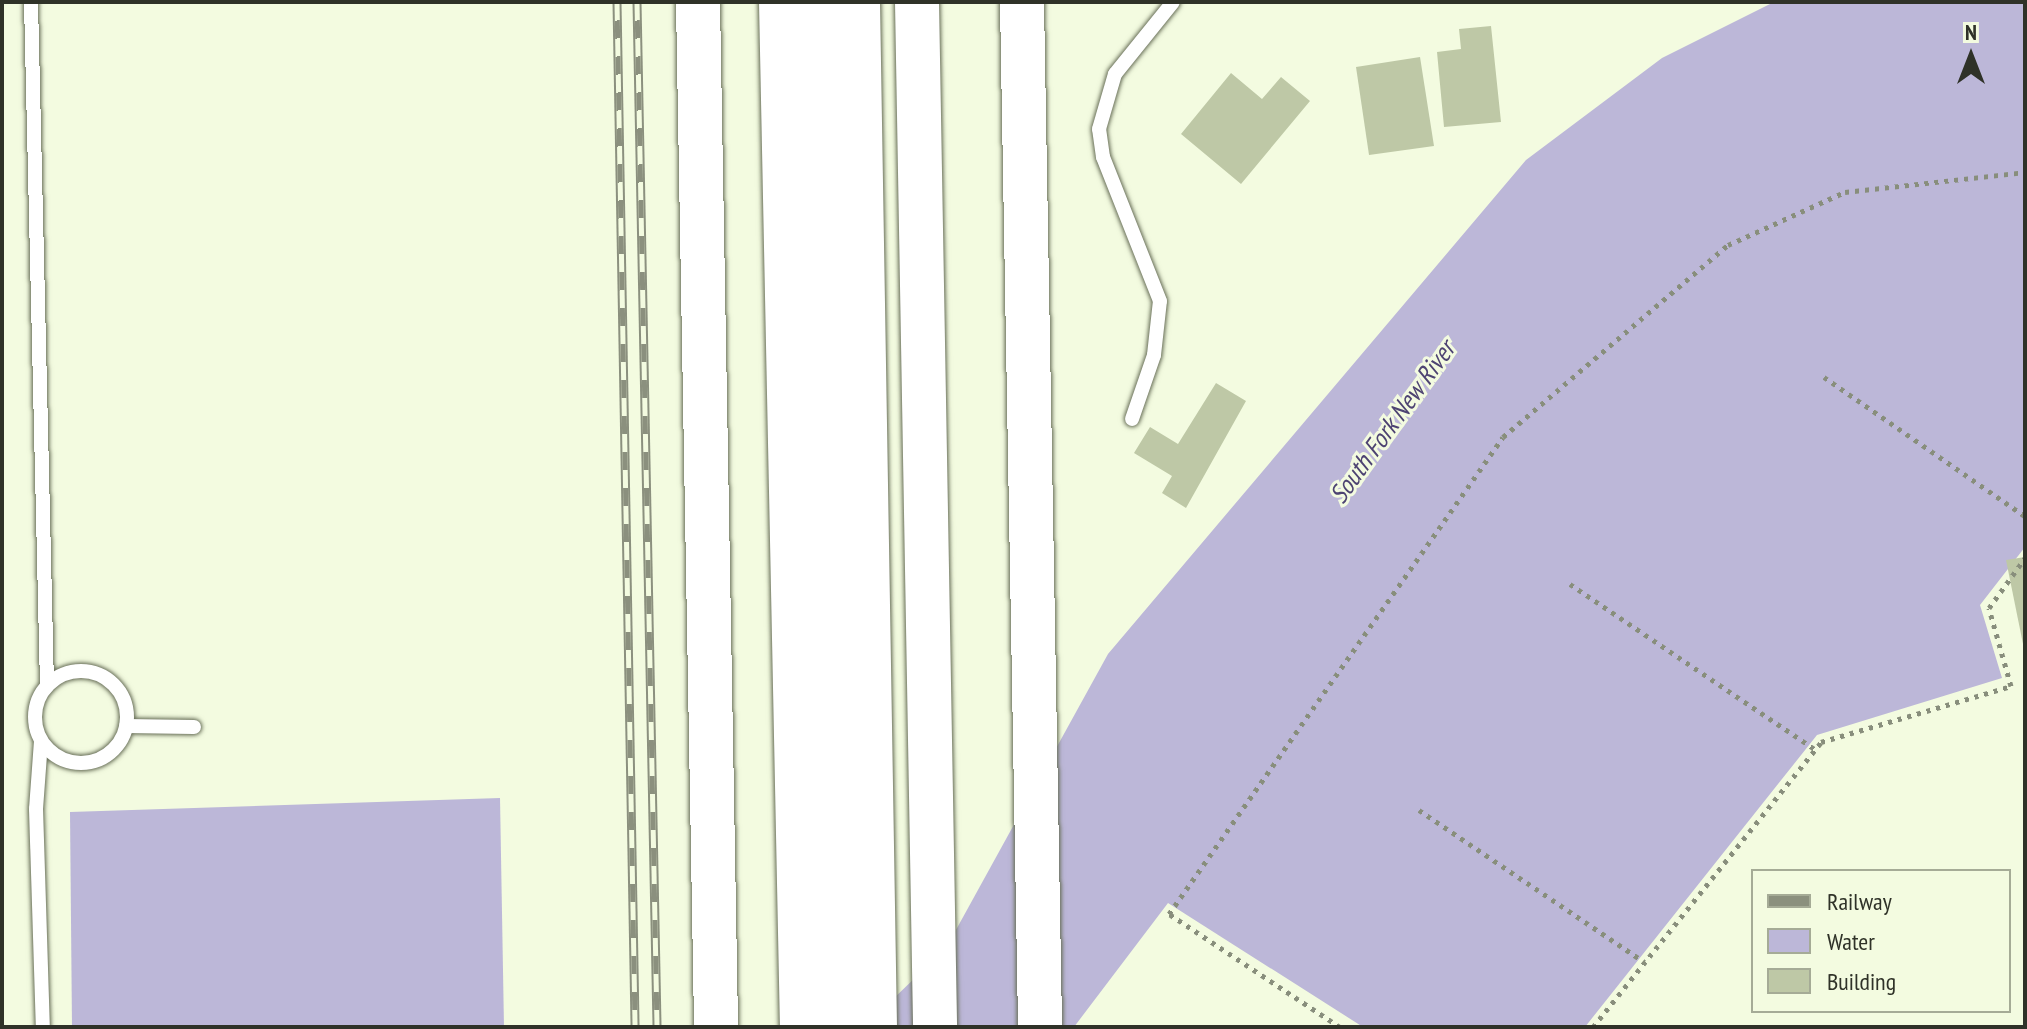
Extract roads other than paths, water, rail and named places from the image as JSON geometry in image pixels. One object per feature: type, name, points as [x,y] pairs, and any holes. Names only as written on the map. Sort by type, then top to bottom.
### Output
[{"type":"highway","points":[[698,2],[716,1027]]},
{"type":"highway","points":[[781,2],[802,1027]]},
{"type":"highway","points":[[817,2],[835,1027]]},
{"type":"highway","points":[[858,2],[875,1027]]},
{"type":"highway","points":[[917,2],[935,1027]]},
{"type":"highway","points":[[1022,2],[1040,1027]]},
{"type":"lane","points":[[31,2],[47,686],[35,713],[41,741],[36,809],[43,1027]]},
{"type":"lane","points":[[1132,419],[1154,355],[1160,301],[1103,157],[1099,129],[1115,74],[1173,2]]},
{"type":"lane","points":[[41,741],[64,760],[93,762],[118,744],[126,726],[124,700],[103,677],[73,672],[47,686]]},
{"type":"lane","points":[[126,726],[194,727]]},
{"type":"water","name":"South Fork New River","points":[[1774,2],[2025,2],[2025,547],[1980,605],[2002,678],[1817,735],[1585,1027],[1363,1027],[1168,903],[1074,1027],[864,1027],[946,948],[1108,654],[1526,160],[1662,58]]},
{"type":"water","points":[[500,798],[504,1027],[72,1027],[70,812]]},
{"type":"railway","points":[[617,2],[635,1027]]},
{"type":"railway","points":[[637,2],[657,1027]]}]
